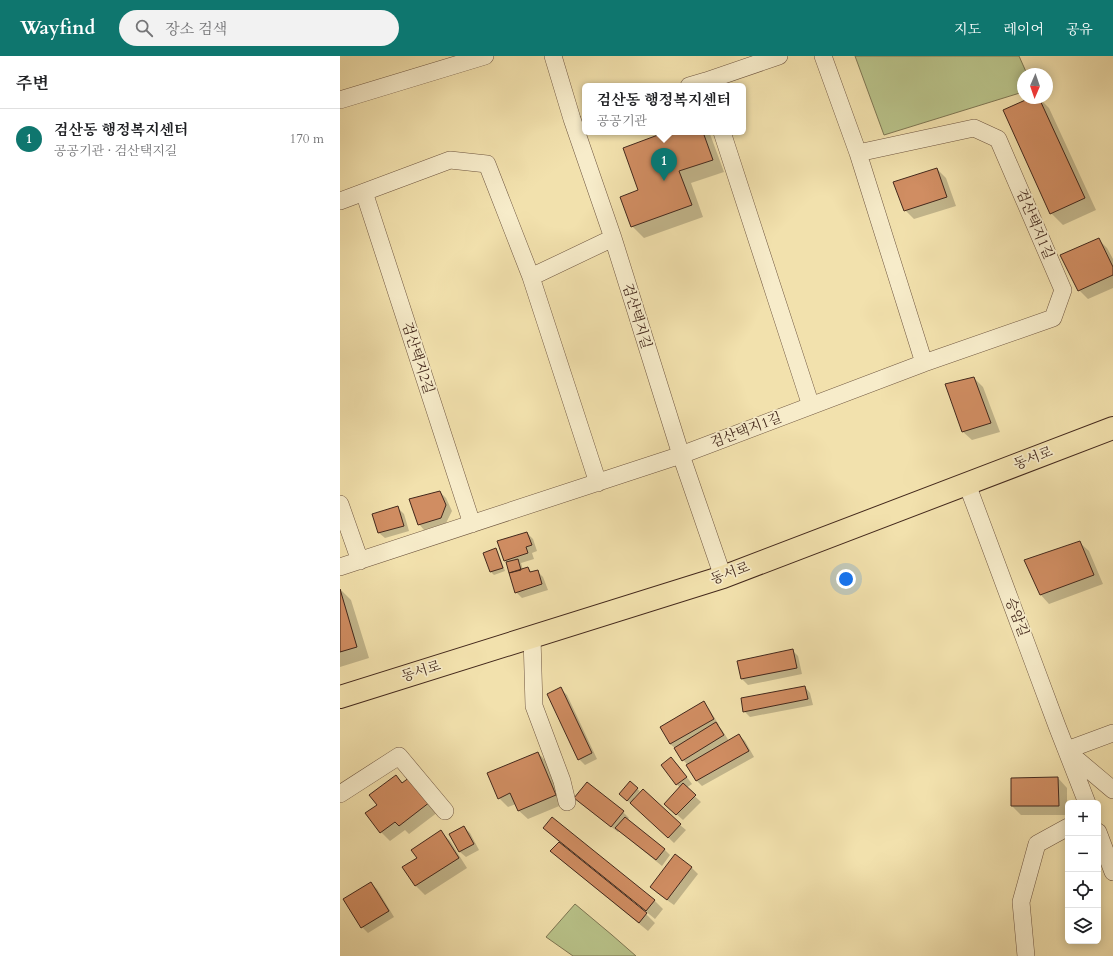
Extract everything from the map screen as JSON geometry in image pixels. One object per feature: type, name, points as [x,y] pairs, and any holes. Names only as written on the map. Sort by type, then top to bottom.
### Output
[{"type":"main road","name":"동서로","points":[[340,697],[723,577],[1113,428]]},
{"type":"street","points":[[340,100],[484,56]]},
{"type":"street","name":"검산택지길","points":[[553,56],[579,117],[582,128]]},
{"type":"street","points":[[709,83],[779,56]]},
{"type":"street","points":[[823,56],[858,153],[924,363]]},
{"type":"street","name":"검산택지1길","points":[[681,455],[924,363],[1053,318],[1063,290],[998,139],[974,128],[858,153]]},
{"type":"street","name":"검산택지길","points":[[584,135],[613,238],[681,455],[723,577]]},
{"type":"street","points":[[723,135],[811,406]]},
{"type":"street","points":[[340,201],[450,160],[487,164],[532,277],[598,483]]},
{"type":"street","name":"검산택지2길","points":[[364,192],[472,524]]},
{"type":"street","points":[[532,277],[613,238]]},
{"type":"street","points":[[340,567],[681,455]]},
{"type":"street","name":"승암길","points":[[967,484],[1086,800]]},
{"type":"street","points":[[340,504],[360,561]]},
{"type":"street","points":[[532,637],[534,706],[562,781],[567,802]]},
{"type":"street","points":[[1067,750],[1113,733]]},
{"type":"street","name":"승암길","points":[[1067,750],[1113,790]]},
{"type":"street","points":[[340,794],[399,756],[444,811]]},
{"type":"street","points":[[1026,956],[1021,902],[1037,844],[1065,829]]},
{"type":"street","points":[[1100,836],[1113,872]]},
{"type":"green space","points":[[855,56],[1019,56],[1024,68],[1017,68],[1017,94],[884,135]]},
{"type":"green space","points":[[575,904],[636,956],[573,956],[546,937]]},
{"type":"building","points":[[1017,104],[1042,104],[1085,198],[1050,214],[1003,110]]},
{"type":"building","points":[[658,135],[704,135],[713,160],[679,171],[692,205],[631,227],[620,197],[638,190],[623,148]]},
{"type":"building","points":[[937,168],[947,197],[904,211],[893,182]]},
{"type":"building","points":[[1099,238],[1113,267],[1113,275],[1078,291],[1060,255]]},
{"type":"building","points":[[974,377],[991,423],[962,432],[945,384]]},
{"type":"building","points":[[440,491],[446,505],[441,518],[418,525],[409,499]]},
{"type":"building","points":[[398,506],[404,526],[378,533],[372,514]]},
{"type":"building","points":[[527,532],[532,545],[526,547],[528,553],[504,561],[497,541]]},
{"type":"building","points":[[1080,541],[1094,575],[1040,595],[1024,560]]},
{"type":"building","points":[[496,548],[503,568],[490,572],[483,553]]},
{"type":"building","points":[[518,559],[521,570],[509,573],[506,562]]},
{"type":"building","points":[[528,567],[530,572],[538,570],[542,584],[515,593],[509,573]]},
{"type":"building","points":[[340,589],[357,647],[340,652]]},
{"type":"building","points":[[793,649],[797,668],[741,679],[737,661]]},
{"type":"building","points":[[805,686],[808,699],[743,712],[741,698]]},
{"type":"building","points":[[561,687],[592,753],[578,760],[547,694]]},
{"type":"building","points":[[704,701],[714,719],[670,744],[660,727]]},
{"type":"building","points":[[716,722],[724,735],[682,761],[674,748]]},
{"type":"building","points":[[739,734],[749,751],[696,781],[686,765]]},
{"type":"building","points":[[538,752],[556,795],[518,811],[510,793],[498,799],[487,773]]},
{"type":"building","points":[[671,757],[687,777],[676,785],[661,765]]},
{"type":"building","points":[[396,775],[402,783],[410,777],[430,802],[399,826],[395,822],[380,833],[365,813],[377,805],[369,795]]},
{"type":"building","points":[[1058,777],[1059,806],[1011,806],[1011,778]]},
{"type":"building","points":[[630,781],[638,788],[627,801],[619,794]]},
{"type":"building","points":[[587,782],[624,811],[611,827],[574,798]]},
{"type":"building","points":[[683,783],[696,795],[676,815],[664,804]]},
{"type":"building","points":[[643,789],[681,824],[668,838],[630,803]]},
{"type":"building","points":[[552,817],[655,900],[646,911],[543,828]]},
{"type":"building","points":[[625,817],[665,849],[656,860],[615,828]]},
{"type":"building","points":[[464,826],[474,844],[459,852],[449,834]]},
{"type":"building","points":[[441,830],[459,858],[415,886],[402,867],[417,858],[411,850]]},
{"type":"building","points":[[559,842],[647,913],[639,923],[550,851]]},
{"type":"building","points":[[675,854],[692,867],[667,900],[650,887]]},
{"type":"building","points":[[371,882],[389,911],[361,928],[343,899]]},
{"type":"place","name":"검산동 행정복지센터","points":[[664,181]]}]
